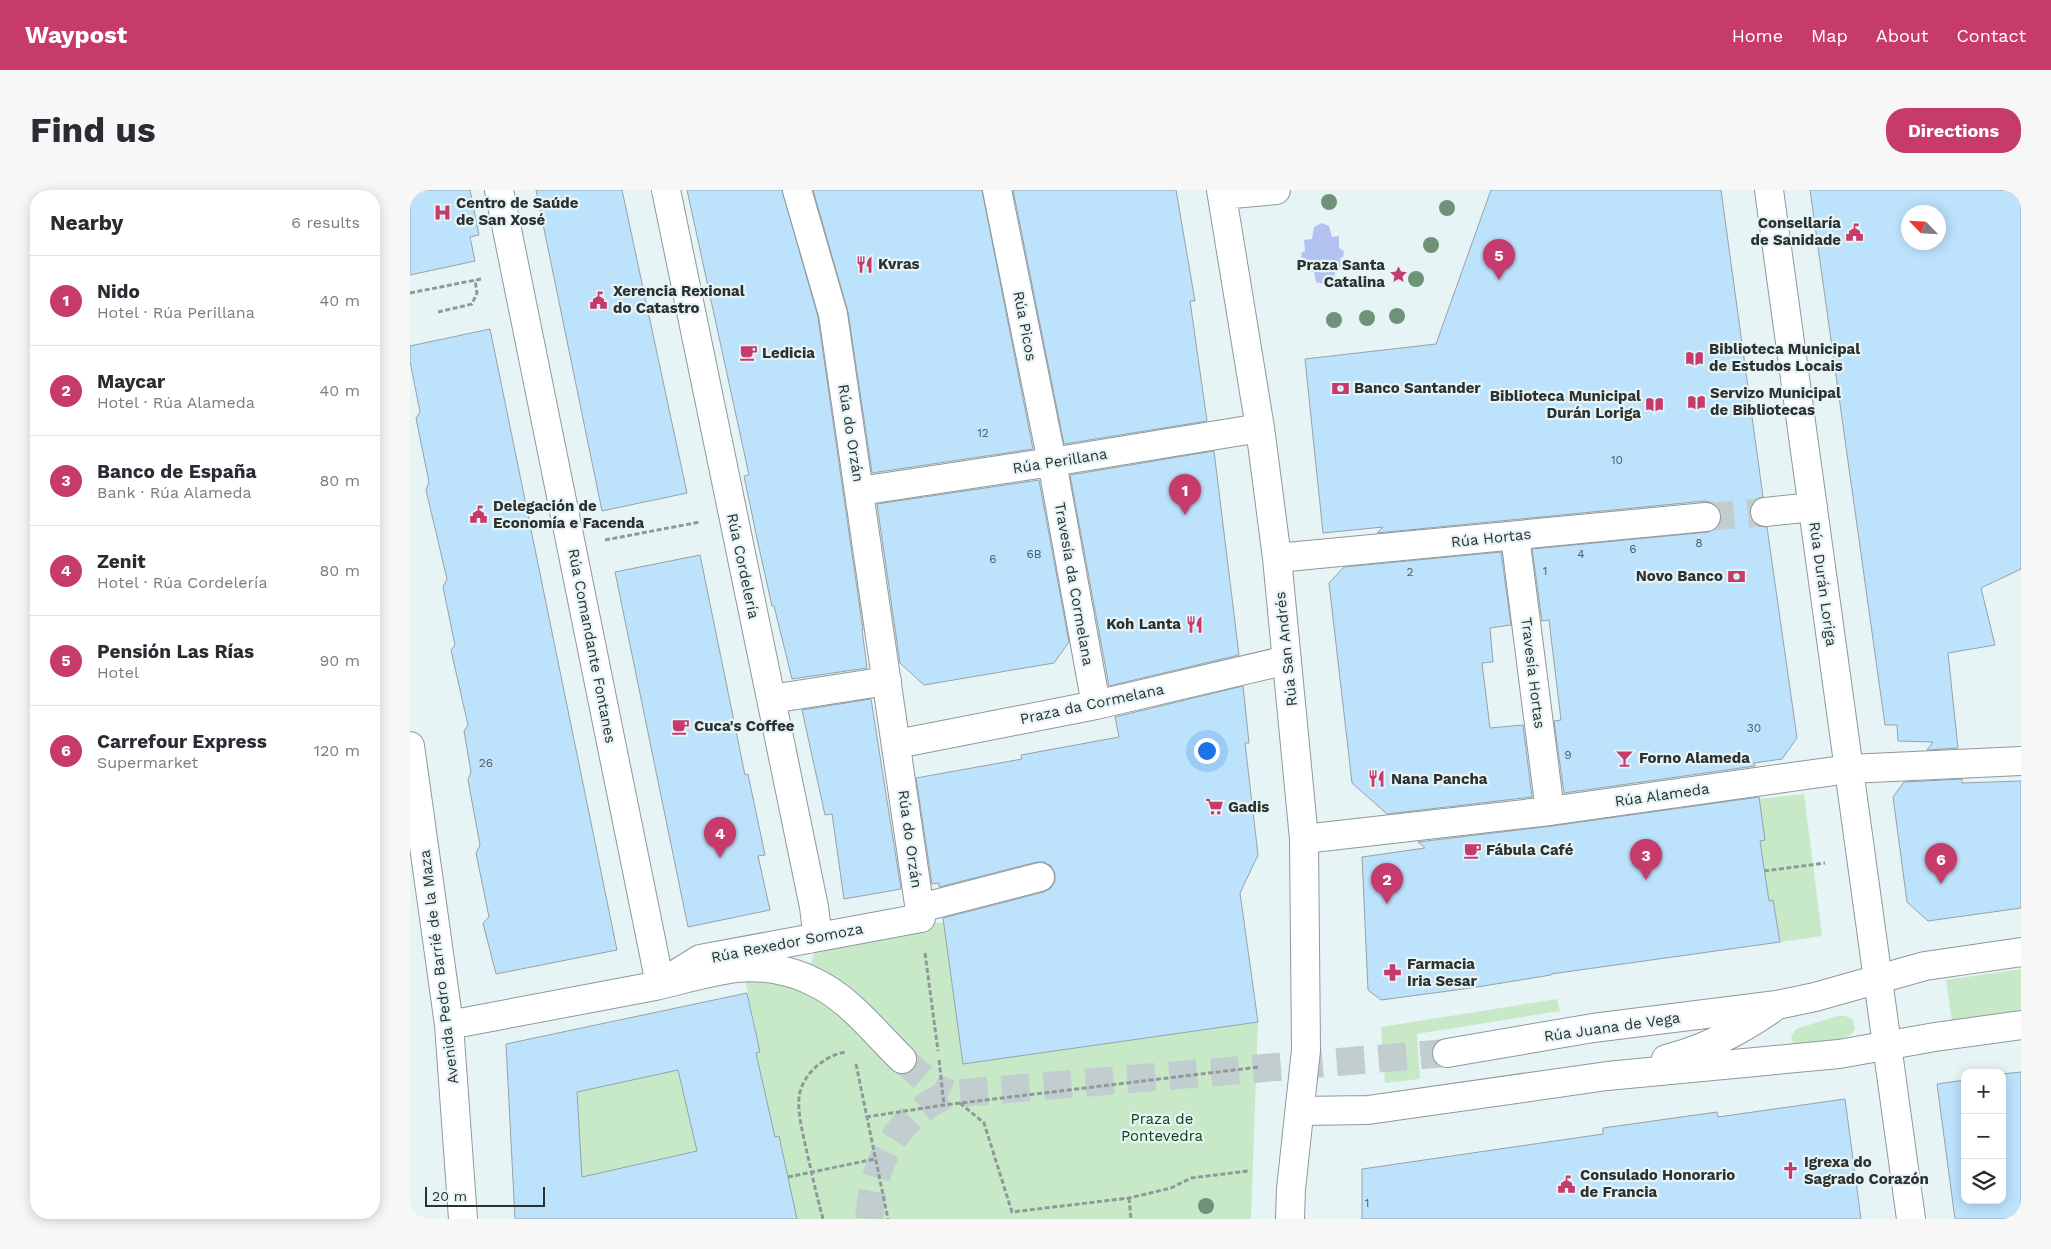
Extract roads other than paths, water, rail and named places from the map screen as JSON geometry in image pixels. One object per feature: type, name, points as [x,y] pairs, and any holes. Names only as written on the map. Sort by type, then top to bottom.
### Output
[{"type":"street","name":"Rúa Comandante Fontanes","points":[[499,190],[660,984]]},
{"type":"street","name":"Rúa Cordelería","points":[[666,190],[818,927],[814,935],[809,939]]},
{"type":"street","name":"Rúa do Orzán","points":[[797,190],[833,314],[897,744],[920,913],[1040,877]]},
{"type":"street","name":"Rúa Picos","points":[[997,190],[1052,462]]},
{"type":"street","points":[[1221,193],[1276,190]]},
{"type":"street","name":"Rúa Durán Loriga","points":[[1769,190],[1878,978]]},
{"type":"street","name":"Rúa San Andrés","points":[[1221,193],[1260,428],[1287,660],[1304,839],[1306,1050],[1300,1111]]},
{"type":"street","name":"Rúa Perillana","points":[[860,491],[1260,428]]},
{"type":"street","name":"Travesía da Cormelana","points":[[1052,462],[1096,705]]},
{"type":"street","points":[[1765,512],[1813,508]]},
{"type":"street","name":"Rúa Hortas","points":[[1276,558],[1706,517]]},
{"type":"street","name":"Travesía Hortas","points":[[1515,536],[1550,811]]},
{"type":"street","name":"Praza da Cormelana","points":[[897,744],[1096,705],[1287,660]]},
{"type":"street","points":[[771,698],[887,680]]},
{"type":"street","name":"Avenida Pedro Barrié de la Maza","points":[[410,746],[449,1025],[463,1219]]},
{"type":"street","name":"Rúa Alameda","points":[[1304,839],[1550,811],[1849,769],[2021,761]]},
{"type":"street","name":"Rúa Rexedor Somoza","points":[[660,984],[700,959],[809,939],[920,913]]},
{"type":"street","name":"Rúa Juana de Vega","points":[[1447,1053],[1594,1028],[1777,1005],[1815,997],[1925,966],[2021,952]]},
{"type":"street","name":"Rúa Rexedor Somoza","points":[[449,1025],[737,968],[763,968],[800,976],[830,991],[847,1003],[902,1059]]},
{"type":"street","points":[[1878,978],[1910,1219]]},
{"type":"street","name":"Rúa Juana de Vega","points":[[1607,1076],[1675,1057],[1708,1045],[1745,1028],[1777,1005]]},
{"type":"street","name":"Rúa Juana de Vega","points":[[1300,1111],[1368,1110],[1607,1076],[1839,1054],[2021,1025]]},
{"type":"street","points":[[1290,1219],[1291,1189],[1300,1111]]},
{"type":"water","points":[[1322,223],[1329,226],[1332,237],[1339,236],[1339,248],[1344,251],[1343,257],[1340,258],[1341,269],[1335,270],[1334,281],[1328,285],[1316,282],[1314,272],[1307,272],[1306,262],[1301,257],[1302,252],[1305,251],[1304,240],[1312,239],[1314,227]]},
{"type":"tunnel","points":[[1706,517],[1765,512]]},
{"type":"tunnel","points":[[869,1219],[876,1179],[890,1144],[914,1115],[930,1103],[949,1094],[1447,1053]]},
{"type":"tunnel","points":[[902,1059],[934,1087],[949,1094]]},
{"type":"place","name":"Centro de Saúde de San Xosé","points":[[442,212]]},
{"type":"place","name":"Consellaría de Sanidade","points":[[1855,232]]},
{"type":"place","name":"Kvras","points":[[864,264]]},
{"type":"place","name":"Praza Santa Catalina","points":[[1399,274]]},
{"type":"place","name":"Pensión Las Rías","points":[[1499,280]]},
{"type":"place","name":"Xerencia Rexional do Catastro","points":[[599,300]]},
{"type":"place","name":"Ledicia","points":[[748,353]]},
{"type":"place","name":"Biblioteca Municipal de Estudos Locais","points":[[1695,358]]},
{"type":"place","name":"Banco Santander","points":[[1340,388]]},
{"type":"place","name":"Servizo Municipal de Bibliotecas","points":[[1696,402]]},
{"type":"place","name":"Biblioteca Municipal Durán Loriga","points":[[1655,405]]},
{"type":"place","name":"Delegación de Economía e Facenda","points":[[479,515]]},
{"type":"place","name":"Nido","points":[[1185,515]]},
{"type":"place","name":"Novo Banco","points":[[1737,576]]},
{"type":"place","name":"Koh Lanta","points":[[1195,624]]},
{"type":"place","name":"Cuca's Coffee","points":[[680,726]]},
{"type":"place","name":"Forno Alameda","points":[[1625,758]]},
{"type":"place","name":"Nana Pancha","points":[[1377,779]]},
{"type":"place","name":"Gadis","points":[[1214,807]]},
{"type":"place","name":"Fábula Café","points":[[1472,850]]},
{"type":"place","name":"Zenit","points":[[720,858]]},
{"type":"place","name":"Banco de España","points":[[1646,880]]},
{"type":"place","name":"Carrefour Express","points":[[1941,884]]},
{"type":"place","name":"Maycar","points":[[1387,904]]},
{"type":"place","name":"Farmacia Iria Sesar","points":[[1393,973]]},
{"type":"place","name":"Igrexa do Sagrado Corazón","points":[[1790,1171]]},
{"type":"place","name":"Consulado Honorario de Francia","points":[[1566,1184]]},
{"type":"park label","name":"Praza de Pontevedra","points":[[1162,1128]]}]
